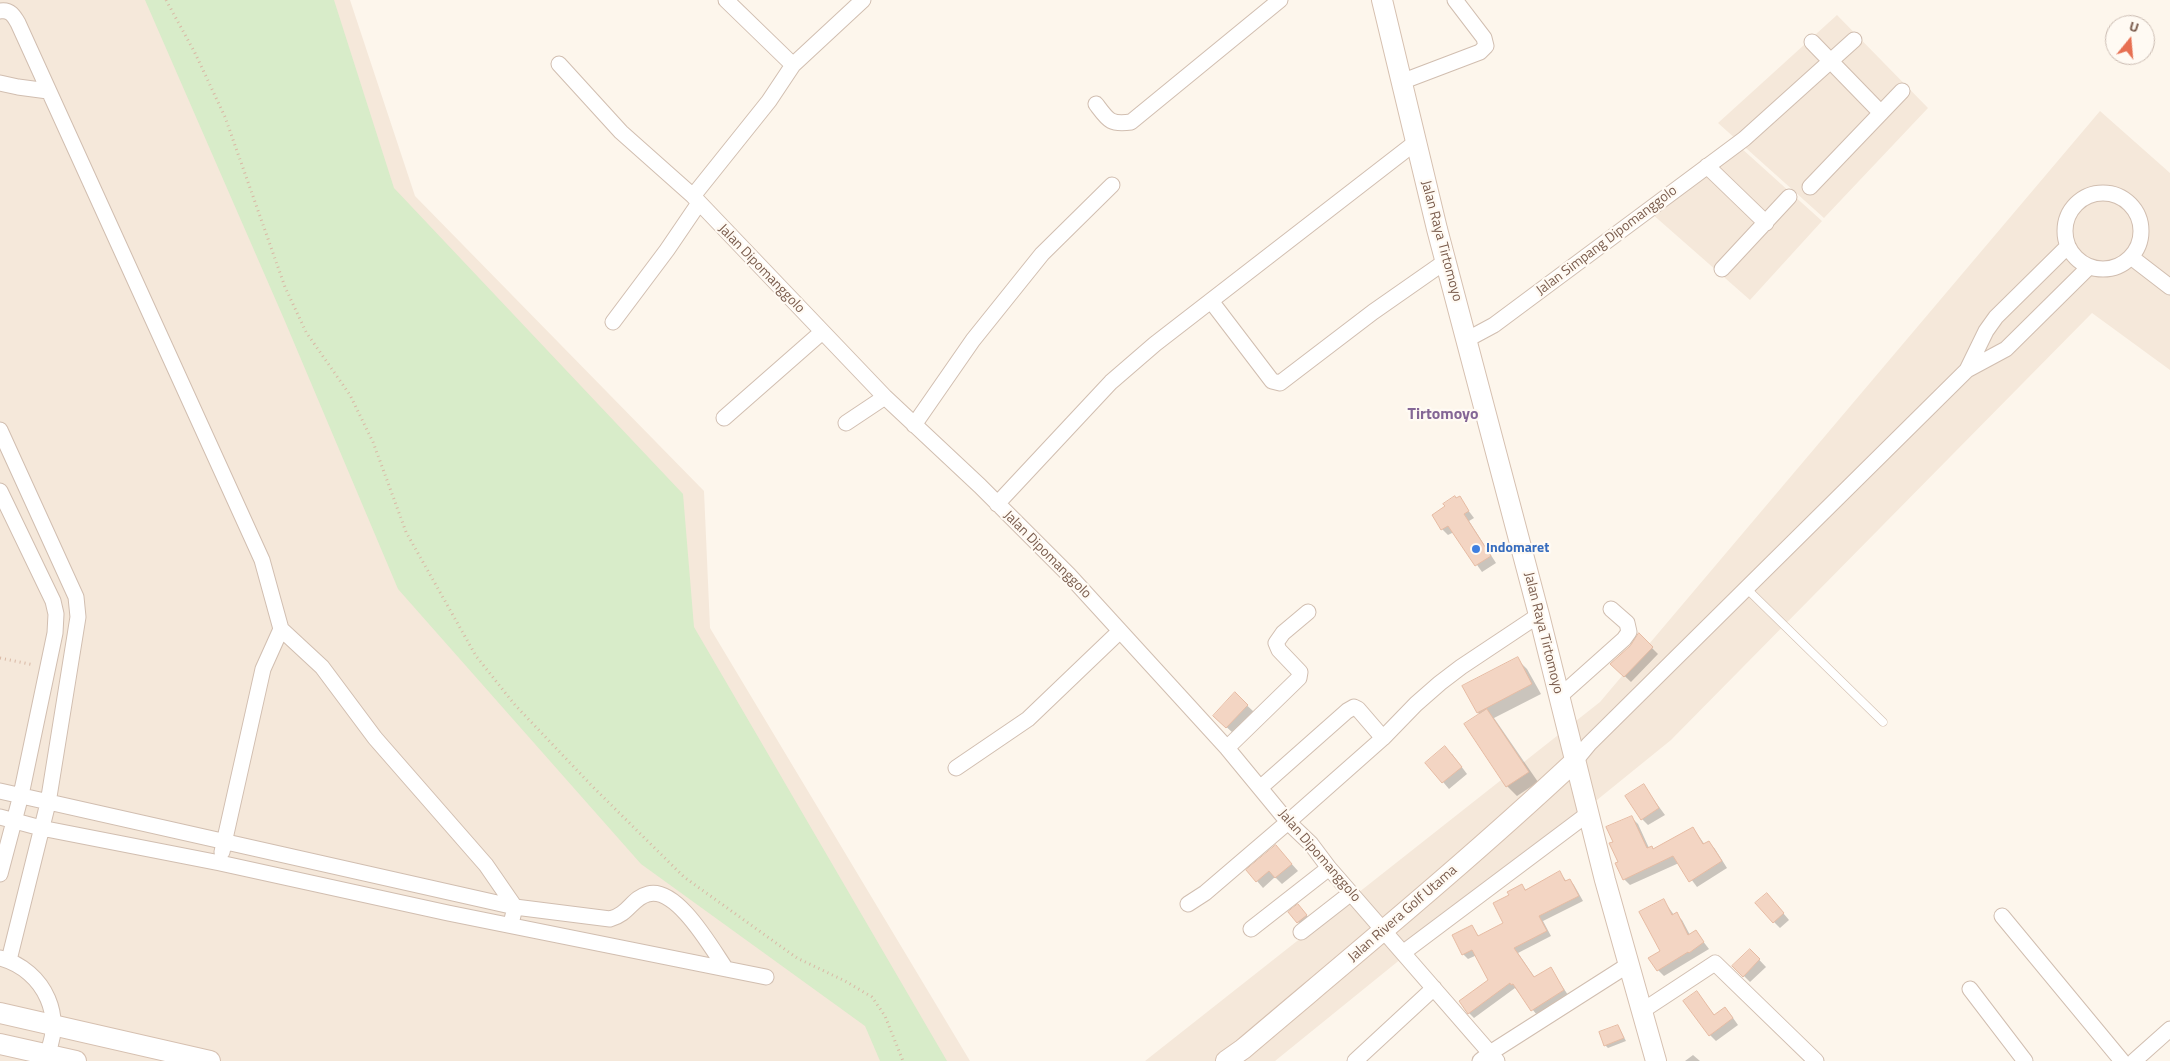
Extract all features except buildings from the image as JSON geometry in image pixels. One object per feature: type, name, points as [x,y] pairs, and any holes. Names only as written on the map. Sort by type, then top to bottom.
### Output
[{"type":"street","points":[[726,0],[793,65]]},
{"type":"street","points":[[613,322],[667,250],[696,199],[769,101],[793,65],[863,0]]},
{"type":"street","points":[[1096,104],[1109,121],[1119,124],[1131,122],[1280,0]]},
{"type":"street","name":"Jalan Raya Tirtomoyo","points":[[1382,0],[1446,261],[1540,615],[1575,761],[1628,965],[1656,1061]]},
{"type":"street","points":[[1401,82],[1480,52],[1486,46],[1484,38],[1456,0]]},
{"type":"street","points":[[0,11],[4,10],[12,14],[18,23],[94,188],[262,560],[282,629],[322,667],[375,738],[486,865],[515,907]]},
{"type":"street","name":"Jalan Simpang Dipomanggolo","points":[[1468,339],[1494,325],[1744,139],[1854,40]]},
{"type":"street","points":[[1812,42],[1881,113]]},
{"type":"street","name":"Jalan Dipomanggolo","points":[[559,64],[620,132],[696,199],[885,396],[980,486],[1068,575],[1227,748],[1288,822],[1311,844],[1329,868],[1434,988],[1489,1058]]},
{"type":"street","points":[[0,83],[48,91]]},
{"type":"street","points":[[1810,186],[1902,91]]},
{"type":"street","points":[[997,504],[1112,382],[1155,344],[1400,152],[1416,142]]},
{"type":"street","points":[[1706,166],[1766,223]]},
{"type":"street","points":[[914,425],[973,340],[1042,254],[1112,185]]},
{"type":"street","points":[[2108,194],[2126,201],[2138,216],[2141,236],[2138,246],[2131,257],[2118,266],[2108,269],[2089,266],[2073,255],[2068,246],[2065,227],[2073,209],[2088,196],[2108,194]]},
{"type":"street","points":[[1722,269],[1789,197]]},
{"type":"street","points":[[1967,370],[1986,331],[1996,317],[2068,246]]},
{"type":"street","points":[[2131,257],[2170,287]]},
{"type":"street","points":[[1211,301],[1272,381],[1280,383],[1373,312],[1446,261]]},
{"type":"street","points":[[1575,761],[1589,744],[1967,370],[2006,349],[2089,266]]},
{"type":"street","points":[[724,418],[822,332]]},
{"type":"street","points":[[846,423],[885,396]]},
{"type":"street","points":[[0,430],[76,597],[78,617],[48,802],[4,959],[27,970],[42,986],[51,1004],[54,1025],[52,1040],[45,1058]]},
{"type":"street","points":[[0,491],[53,601],[56,614],[56,633],[47,667],[21,796],[6,819],[0,874]]},
{"type":"street","points":[[42,578],[63,568]]},
{"type":"street","points":[[1559,697],[1624,639],[1629,632],[1627,623],[1611,609]]},
{"type":"street","points":[[1227,748],[1298,678],[1300,672],[1279,650],[1276,643],[1283,633],[1308,612]]},
{"type":"street","points":[[1188,904],[1205,892],[1288,822],[1383,738],[1416,704],[1440,683],[1540,615]]},
{"type":"street","points":[[220,862],[263,670],[270,650],[282,629]]},
{"type":"street","points":[[956,768],[1028,719],[1120,631]]},
{"type":"street","points":[[1260,788],[1346,711],[1354,707],[1358,709],[1383,738]]},
{"type":"street","name":"Jalan Rivera Golf Utama","points":[[1226,1061],[1244,1049],[1384,931],[1504,827],[1575,761]]},
{"type":"street","points":[[0,791],[515,907],[610,919],[621,916],[639,898],[650,893],[661,895],[673,900],[684,910],[726,969]]},
{"type":"street","points":[[1404,952],[1589,813]]},
{"type":"street","points":[[6,819],[42,828],[220,862],[448,913],[766,977]]},
{"type":"street","points":[[1251,929],[1329,868]]},
{"type":"street","points":[[1301,932],[1351,893]]},
{"type":"street","points":[[510,924],[515,907]]},
{"type":"street","points":[[2002,916],[2122,1061]]},
{"type":"street","points":[[1642,1011],[1715,963],[1816,1061]]},
{"type":"street","points":[[1489,1058],[1628,965]]},
{"type":"street","points":[[1355,1061],[1434,988]]},
{"type":"street","points":[[1970,989],[2025,1061]]},
{"type":"street","points":[[0,1012],[210,1061]]},
{"type":"street","points":[[2134,1061],[2170,1029]]},
{"type":"street","points":[[0,1044],[45,1058],[76,1061]]},
{"type":"lane","points":[[1747,589],[1883,722]]},
{"type":"path","points":[[166,0],[195,54],[225,117],[285,287],[306,332],[350,395],[373,442],[406,532],[476,656],[515,705],[593,788],[684,877],[798,958],[845,981],[872,997],[885,1016],[902,1061]]},
{"type":"path","points":[[0,658],[47,667]]},
{"type":"shaded area","points":[[0,0],[350,0],[415,196],[704,491],[710,628],[970,1061],[0,1061]]},
{"type":"shaded area","points":[[1837,15],[1928,108],[1824,218],[1718,123]]},
{"type":"shaded area","points":[[2100,111],[2170,173],[2170,370],[2092,313],[1671,740],[1275,1061],[1145,1061],[1600,702]]},
{"type":"shaded area","points":[[1740,147],[1822,221],[1750,300],[1651,213]]},
{"type":"green space","points":[[145,0],[334,0],[394,188],[683,494],[694,627],[947,1061],[880,1061],[865,1026],[641,864],[398,589],[284,319]]},
{"type":"place","name":"Indomaret","points":[[1476,549]]},
{"type":"district","name":"Tirtomoyo","points":[[1443,415]]}]
